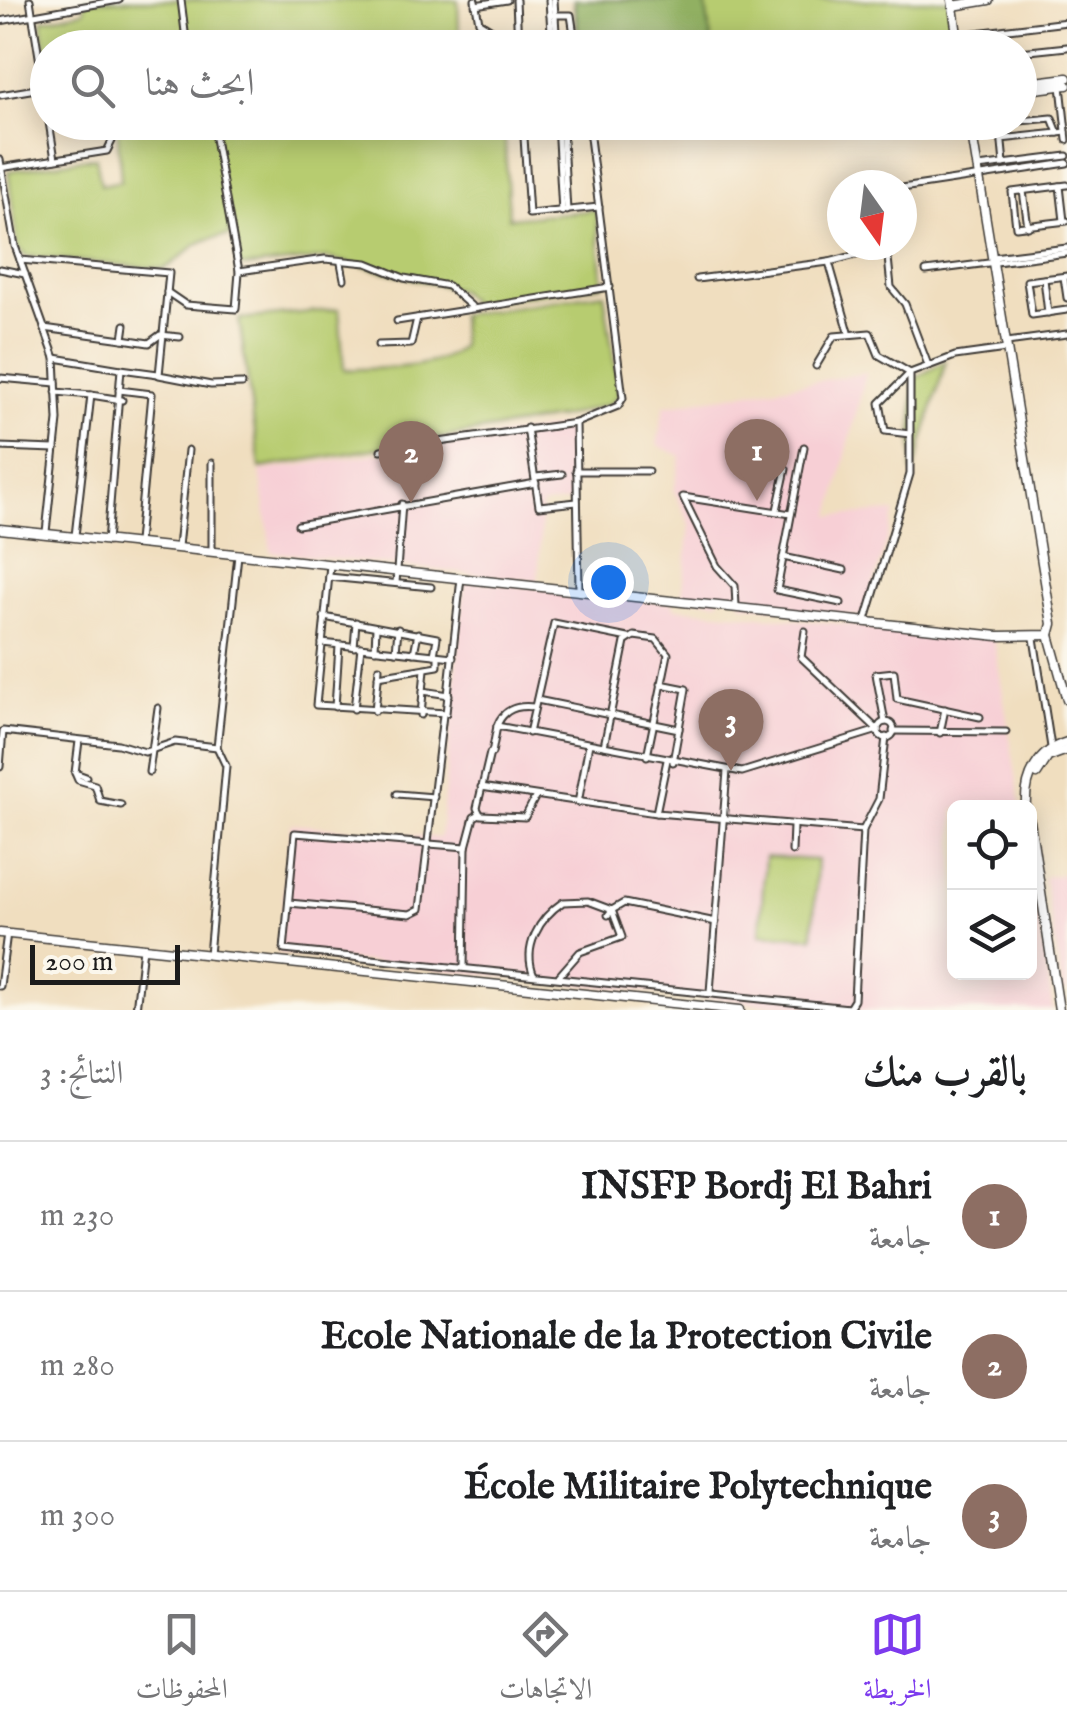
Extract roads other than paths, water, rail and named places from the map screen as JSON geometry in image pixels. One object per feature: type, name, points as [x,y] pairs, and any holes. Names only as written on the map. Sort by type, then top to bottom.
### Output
[{"type":"main road","points":[[958,30],[952,3],[989,0]]},
{"type":"main road","points":[[1037,86],[1065,83]]},
{"type":"main road","points":[[973,140],[1042,548],[1052,624],[1049,635],[1067,700]]},
{"type":"main road","points":[[0,529],[1034,638],[1049,635]]},
{"type":"main road","points":[[1030,800],[1035,765],[1051,747],[1067,742]]},
{"type":"main road","points":[[1031,800],[1040,766],[1054,754],[1067,750]]},
{"type":"main road","points":[[1037,867],[1059,1010]]},
{"type":"main road","points":[[4,933],[691,1008],[740,1010]]},
{"type":"street","points":[[30,0],[36,30]]},
{"type":"street","points":[[0,20],[119,0]]},
{"type":"street","points":[[181,0],[184,30]]},
{"type":"street","points":[[492,30],[480,22],[475,3],[507,0]]},
{"type":"street","points":[[516,0],[517,30]]},
{"type":"street","points":[[551,0],[553,30]]},
{"type":"street","points":[[552,15],[570,15],[573,30]]},
{"type":"street","points":[[1001,30],[1067,22]]},
{"type":"street","points":[[1037,50],[1067,46]]},
{"type":"street","points":[[1065,83],[1067,140]]},
{"type":"street","points":[[0,96],[30,90]]},
{"type":"street","points":[[1037,119],[1052,118],[1058,133]]},
{"type":"street","points":[[1037,135],[1066,132]]},
{"type":"street","points":[[52,140],[55,160]]},
{"type":"street","points":[[1,168],[108,151],[112,140]]},
{"type":"street","points":[[167,292],[186,305],[236,309],[239,272],[215,140]]},
{"type":"street","points":[[525,140],[528,212],[599,207]]},
{"type":"street","points":[[560,140],[565,211]]},
{"type":"street","points":[[381,450],[576,423],[618,406],[623,398],[590,140]]},
{"type":"street","points":[[1002,140],[1004,164]]},
{"type":"street","points":[[0,160],[20,260],[55,358],[55,449],[46,535]]},
{"type":"street","points":[[978,171],[1067,160]]},
{"type":"street","points":[[917,185],[1004,164],[1067,160]]},
{"type":"street","points":[[1063,185],[1066,221],[1016,227],[1012,192],[1063,185]]},
{"type":"street","points":[[1023,190],[1028,226]]},
{"type":"street","points":[[926,270],[1067,251]]},
{"type":"street","points":[[239,272],[326,259],[377,265],[404,278],[448,286],[471,306]]},
{"type":"street","points":[[20,260],[169,273],[159,374]]},
{"type":"street","points":[[698,279],[837,260]]},
{"type":"street","points":[[888,260],[891,287],[906,304],[928,365]]},
{"type":"street","points":[[830,262],[848,332]]},
{"type":"street","points":[[341,263],[344,279]]},
{"type":"street","points":[[0,269],[25,274]]},
{"type":"street","points":[[1067,298],[1066,276],[1027,281],[1032,315],[1067,310]]},
{"type":"street","points":[[1044,279],[1048,313]]},
{"type":"street","points":[[397,320],[610,287]]},
{"type":"street","points":[[378,346],[410,344],[418,318]]},
{"type":"street","points":[[124,339],[125,325]]},
{"type":"street","points":[[44,328],[148,343],[160,335],[180,337]]},
{"type":"street","points":[[816,366],[834,336],[870,333],[879,355],[910,373]]},
{"type":"street","points":[[910,434],[885,432],[880,404],[910,373],[928,365],[1067,334]]},
{"type":"street","points":[[55,358],[211,385],[242,384]]},
{"type":"street","points":[[106,542],[122,370]]},
{"type":"street","points":[[866,620],[910,474],[910,373]]},
{"type":"street","points":[[0,378],[56,382]]},
{"type":"street","points":[[119,390],[152,394],[138,545]]},
{"type":"street","points":[[56,392],[122,400]]},
{"type":"street","points":[[75,539],[91,395]]},
{"type":"street","points":[[576,423],[579,590]]},
{"type":"street","points":[[527,428],[539,506],[577,502]]},
{"type":"street","points":[[804,447],[777,590],[841,602]]},
{"type":"street","points":[[0,448],[55,449]]},
{"type":"street","points":[[178,550],[188,450]]},
{"type":"street","points":[[212,463],[212,552]]},
{"type":"street","points":[[778,510],[786,468]]},
{"type":"street","points":[[575,471],[648,471]]},
{"type":"street","points":[[298,525],[562,474]]},
{"type":"street","points":[[736,606],[735,586],[716,566],[683,497],[791,514]]},
{"type":"street","points":[[396,583],[402,504]]},
{"type":"street","points":[[209,954],[226,766],[217,747],[238,555]]},
{"type":"street","points":[[783,558],[844,570]]},
{"type":"street","points":[[330,562],[316,705],[443,714]]},
{"type":"street","points":[[289,903],[416,912],[423,902],[462,576]]},
{"type":"street","points":[[328,577],[431,586]]},
{"type":"street","points":[[324,616],[454,640]]},
{"type":"street","points":[[354,709],[356,622]]},
{"type":"street","points":[[529,733],[554,623],[628,638],[656,639],[666,646],[647,756]]},
{"type":"street","points":[[375,649],[376,626]]},
{"type":"street","points":[[396,651],[398,629]]},
{"type":"street","points":[[805,631],[801,657],[886,737]]},
{"type":"street","points":[[414,653],[418,632]]},
{"type":"street","points":[[375,711],[379,672],[438,666],[437,638]]},
{"type":"street","points":[[604,746],[628,638]]},
{"type":"street","points":[[1034,638],[1051,747]]},
{"type":"street","points":[[322,644],[453,658]]},
{"type":"street","points":[[335,707],[339,646]]},
{"type":"street","points":[[420,715],[425,669]]},
{"type":"street","points":[[893,731],[885,722],[876,674],[894,672],[897,699],[980,717]]},
{"type":"street","points":[[656,814],[687,689],[661,684]]},
{"type":"street","points":[[424,691],[449,695]]},
{"type":"street","points":[[480,814],[476,808],[498,726],[501,716],[511,709],[536,704],[611,714],[679,729]]},
{"type":"street","points":[[150,772],[158,708]]},
{"type":"street","points":[[940,733],[944,709]]},
{"type":"street","points":[[498,726],[742,772],[878,730],[885,722]]},
{"type":"street","points":[[0,767],[4,731],[152,750],[176,742],[217,747]]},
{"type":"street","points":[[466,847],[296,833],[284,950],[849,1008],[854,1000],[864,830],[879,799],[886,737],[893,731],[1006,732]]},
{"type":"street","points":[[78,742],[78,780],[95,785],[100,802],[121,805]]},
{"type":"street","points":[[578,802],[589,744]]},
{"type":"street","points":[[710,994],[720,820],[727,772]]},
{"type":"street","points":[[75,773],[86,777]]},
{"type":"street","points":[[481,787],[656,814],[864,830]]},
{"type":"street","points":[[397,794],[434,797]]},
{"type":"street","points":[[464,968],[466,847],[474,817],[525,817],[536,796]]},
{"type":"street","points":[[792,851],[793,826]]},
{"type":"street","points":[[534,976],[529,950],[554,908],[563,902],[588,902],[610,913],[622,936],[580,952],[556,978]]},
{"type":"street","points":[[610,913],[624,903],[716,922]]},
{"type":"street","points":[[0,986],[4,933]]},
{"type":"street","points":[[136,1010],[143,948]]},
{"type":"place","name":"INSFP Bordj El Bahri","points":[[757,501]]},
{"type":"place","name":"Ecole Nationale de la Protection Civile","points":[[411,503]]},
{"type":"place","name":"École Militaire Polytechnique","points":[[731,771]]}]
